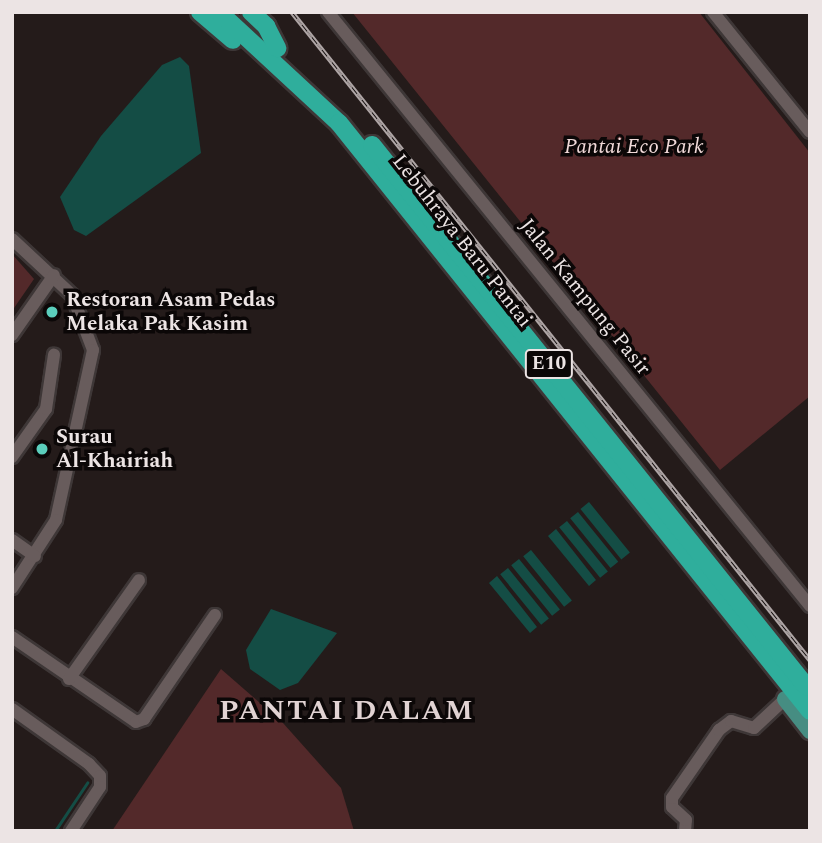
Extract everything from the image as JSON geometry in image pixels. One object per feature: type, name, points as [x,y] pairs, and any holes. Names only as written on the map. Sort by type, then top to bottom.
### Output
[{"type":"highway","points":[[200,12],[234,41],[273,52]]},
{"type":"highway","name":"Lebuhraya Baru Pantai","points":[[219,12],[273,52],[373,146],[810,691]]},
{"type":"highway","name":"Lebuhraya Baru Pantai","points":[[237,12],[339,123],[810,711]]},
{"type":"highway","points":[[251,12],[266,26],[273,52]]},
{"type":"highway","points":[[710,584],[785,699]]},
{"type":"main road","points":[[785,699],[810,732]]},
{"type":"street","name":"Jalan Kampung Pasir","points":[[328,12],[810,606]]},
{"type":"street","points":[[713,12],[810,132]]},
{"type":"street","points":[[12,239],[54,275],[72,295],[93,350],[63,497],[35,556],[12,588]]},
{"type":"street","points":[[12,335],[54,275]]},
{"type":"street","points":[[12,457],[46,409],[54,355]]},
{"type":"street","points":[[12,540],[35,556]]},
{"type":"street","points":[[69,679],[139,580]]},
{"type":"street","points":[[12,638],[129,720],[144,719],[215,615]]},
{"type":"street","points":[[685,831],[686,820],[672,807],[672,798],[719,730],[731,721],[754,728],[785,699]]},
{"type":"street","points":[[12,709],[94,768],[100,787],[71,831]]},
{"type":"green space","name":"Pantai Eco Park","points":[[352,12],[699,12],[810,153],[810,396],[720,470]]},
{"type":"green space","points":[[12,254],[34,279],[12,311]]},
{"type":"green space","points":[[221,669],[283,723],[341,788],[354,831],[112,831]]},
{"type":"water","points":[[180,57],[189,66],[201,153],[86,236],[74,230],[60,197],[101,136],[162,65]]},
{"type":"water","points":[[589,502],[630,553],[621,559],[580,509]]},
{"type":"water","points":[[578,512],[618,562],[611,568],[570,518]]},
{"type":"water","points":[[567,521],[608,572],[600,578],[559,527]]},
{"type":"water","points":[[556,529],[596,580],[589,586],[548,536]]},
{"type":"water","points":[[531,550],[572,601],[564,607],[523,556]]},
{"type":"water","points":[[519,559],[560,610],[552,616],[511,565]]},
{"type":"water","points":[[508,568],[549,619],[541,625],[500,574]]},
{"type":"water","points":[[497,576],[537,627],[530,633],[489,583]]},
{"type":"water","points":[[271,609],[337,633],[298,683],[280,690],[250,669],[246,650]]},
{"type":"waterway","points":[[55,831],[87,783]]},
{"type":"railway","points":[[292,12],[810,660]]},
{"type":"place","name":"Restoran Asam Pedas Melaka Pak Kasim","points":[[52,312]]},
{"type":"place","name":"Surau Al-Khairiah","points":[[42,449]]},
{"type":"district","name":"PANTAI DALAM","points":[[347,711]]}]
